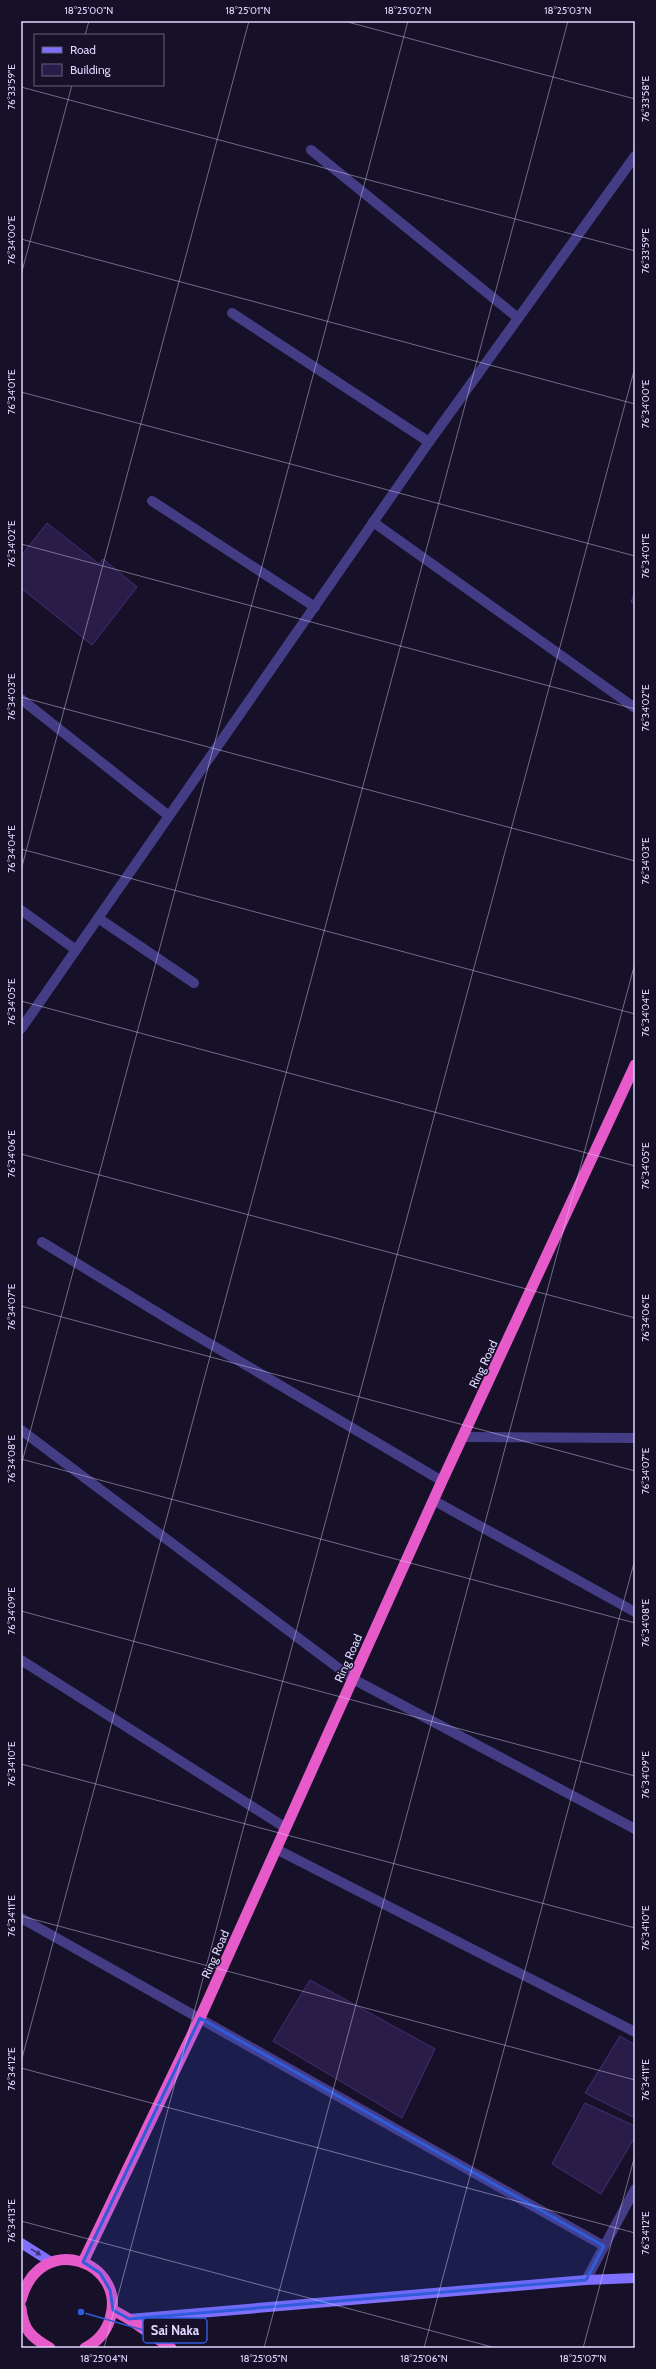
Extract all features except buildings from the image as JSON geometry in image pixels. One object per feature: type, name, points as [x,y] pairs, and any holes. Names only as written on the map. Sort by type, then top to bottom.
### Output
[{"type":"highway","name":"Ring Road","points":[[83,2262],[200,2018],[433,1500],[635,1065]]},
{"type":"highway","points":[[21,2300],[25,2285],[36,2271],[51,2262],[67,2259],[83,2262],[100,2273],[110,2290],[113,2310],[106,2330],[90,2347]]},
{"type":"highway","points":[[21,2308],[22,2320],[33,2343],[50,2348]]},
{"type":"highway","points":[[113,2310],[129,2319],[171,2348]]},
{"type":"main road","points":[[21,2243],[51,2262]]},
{"type":"main road","points":[[129,2319],[586,2280],[635,2278]]},
{"type":"street","points":[[311,150],[518,318]]},
{"type":"street","points":[[21,1028],[429,442],[635,156]]},
{"type":"street","points":[[232,313],[429,442]]},
{"type":"street","points":[[152,501],[315,607]]},
{"type":"street","points":[[373,522],[635,708]]},
{"type":"street","points":[[21,699],[169,816]]},
{"type":"street","points":[[21,910],[76,950]]},
{"type":"street","points":[[98,918],[194,983]]},
{"type":"street","points":[[42,1242],[173,1322],[442,1481]]},
{"type":"street","points":[[21,1430],[353,1679],[635,1829]]},
{"type":"street","points":[[463,1437],[635,1438]]},
{"type":"street","points":[[433,1500],[635,1612]]},
{"type":"street","points":[[21,1660],[286,1828]]},
{"type":"street","points":[[276,1849],[635,2032]]},
{"type":"street","points":[[21,1918],[604,2246]]},
{"type":"street","points":[[586,2280],[635,2189]]},
{"type":"highlighted area","points":[[200,2018],[604,2246],[586,2280],[129,2319],[113,2310],[110,2290],[100,2273],[83,2262]]},
{"type":"place","name":"Sai Naka","points":[[81,2312]]}]
